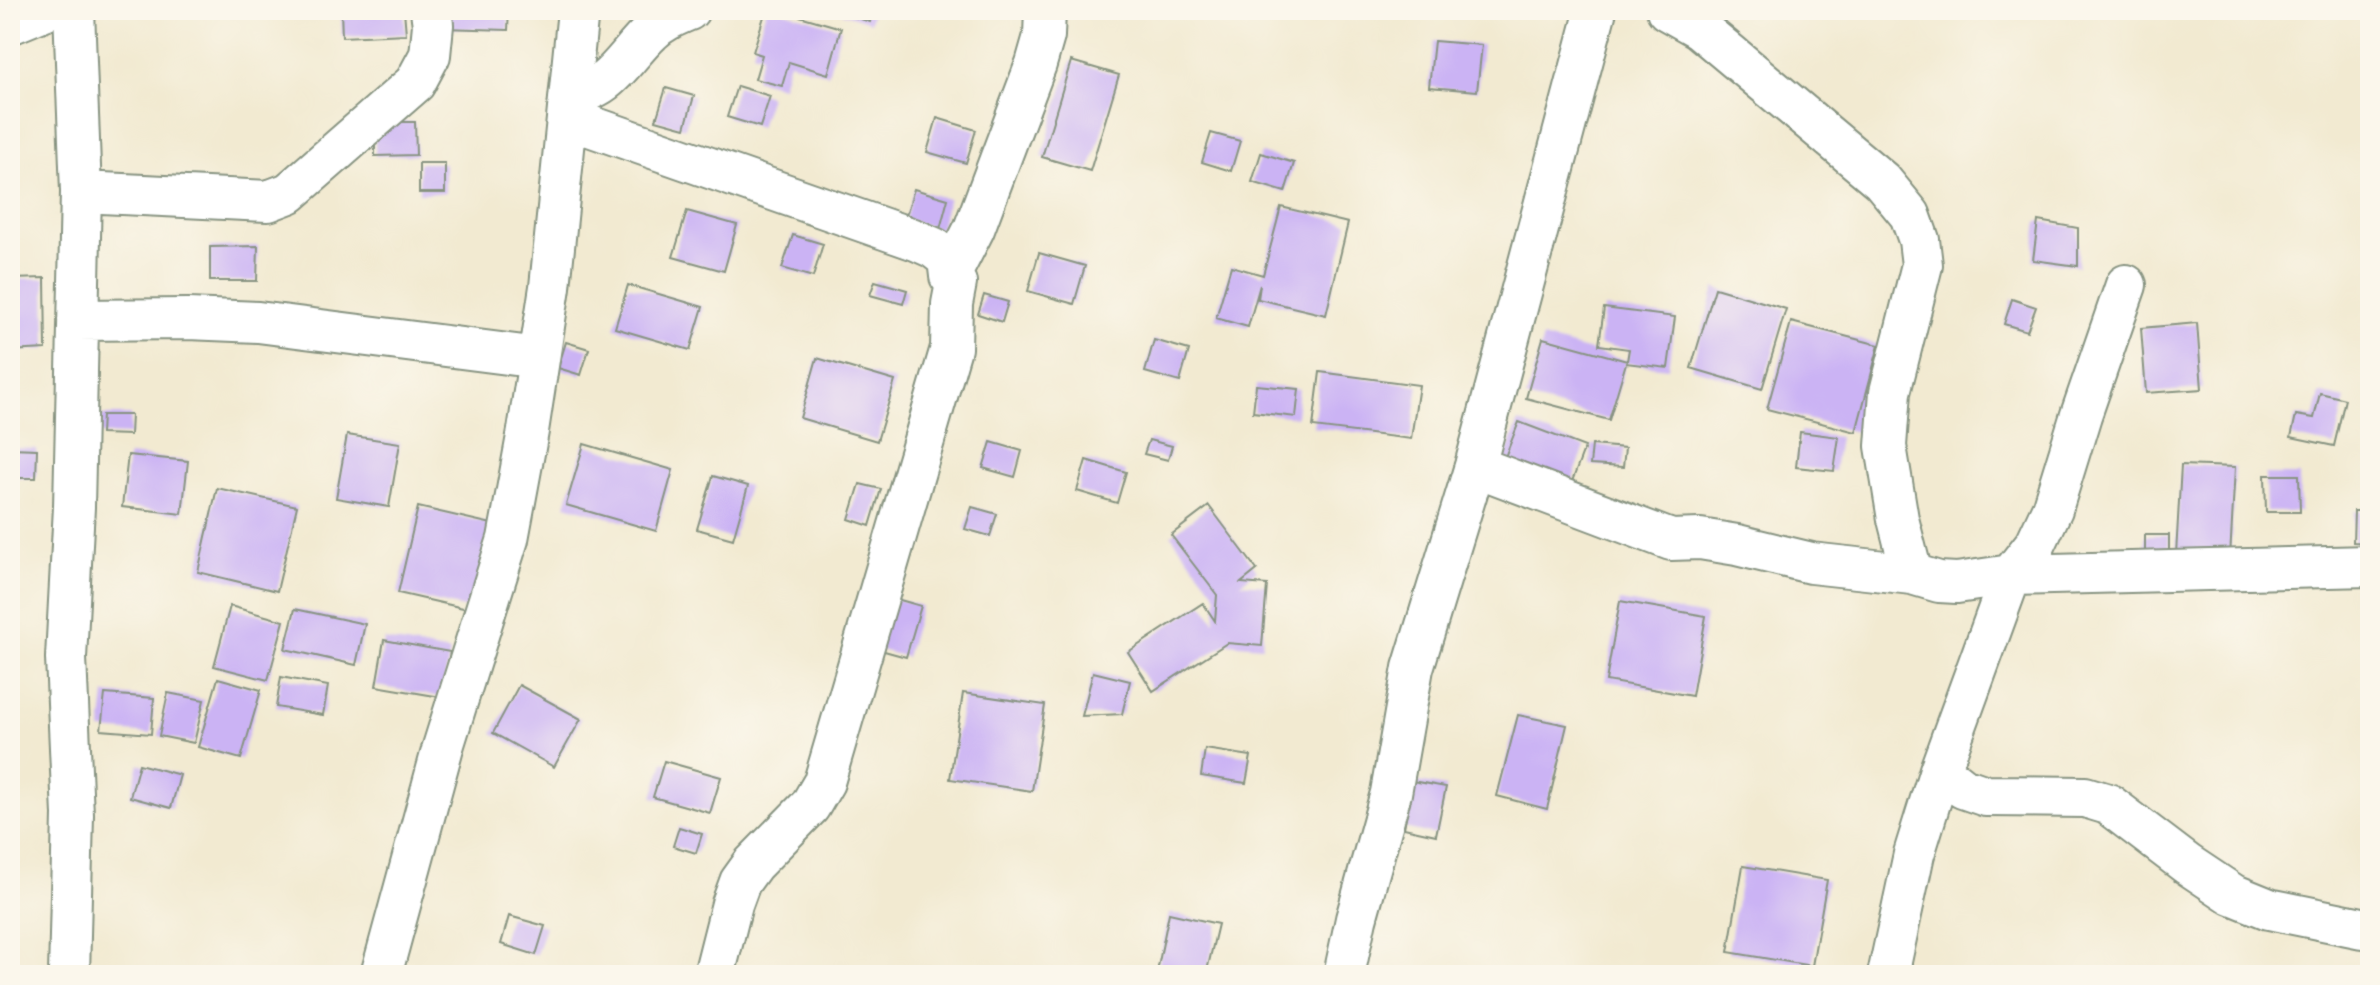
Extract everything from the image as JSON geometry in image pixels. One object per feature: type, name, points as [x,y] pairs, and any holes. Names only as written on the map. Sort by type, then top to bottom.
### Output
[{"type":"street","points":[[10,24],[44,10]]},
{"type":"street","points":[[69,975],[73,815],[66,658],[74,507],[81,192],[74,10]]},
{"type":"street","points":[[81,192],[268,201],[289,193],[415,83],[430,55],[431,10]]},
{"type":"street","points":[[381,975],[443,747],[508,539],[550,287],[578,10]]},
{"type":"street","points":[[568,106],[598,88],[652,31],[689,10]]},
{"type":"street","points":[[950,276],[974,229],[1036,64],[1044,36],[1045,10]]},
{"type":"street","points":[[1344,975],[1391,793],[1413,668],[1475,466],[1596,10]]},
{"type":"street","points":[[1667,10],[1699,28],[1882,181],[1910,215],[1919,240],[1922,265],[1890,392],[1886,446],[1898,519],[1912,574]]},
{"type":"street","points":[[568,106],[916,240],[948,259],[950,276],[956,283],[951,348],[824,782],[810,806],[753,864],[740,882],[714,975]]},
{"type":"street","points":[[1888,975],[1914,854],[1940,770],[2011,575],[2036,543],[2052,509],[2126,285]]},
{"type":"street","points":[[78,320],[258,322],[539,358]]},
{"type":"street","points":[[1475,466],[1671,540],[1700,539],[1811,563],[1912,574],[1939,582],[1957,583],[2011,575],[2370,566]]},
{"type":"street","points":[[1940,770],[1963,788],[1986,796],[2085,797],[2108,804],[2232,894],[2269,909],[2362,928]]},
{"type":"building","points":[[341,10],[404,10],[406,34],[342,37]]},
{"type":"building","points":[[444,10],[509,10],[508,30],[443,28]]},
{"type":"building","points":[[766,10],[779,10],[841,28],[828,74],[789,62],[782,86],[755,79],[762,55],[753,52]]},
{"type":"building","points":[[833,10],[873,10],[870,22]]},
{"type":"building","points":[[1894,10],[1943,10],[1944,19],[1894,16]]},
{"type":"building","points":[[1434,41],[1482,45],[1477,91],[1429,87]]},
{"type":"building","points":[[1071,61],[1119,75],[1090,171],[1042,157]]},
{"type":"building","points":[[737,86],[770,96],[760,127],[727,117]]},
{"type":"building","points":[[666,88],[694,96],[685,128],[656,120]]},
{"type":"building","points":[[937,118],[976,130],[966,163],[927,152]]},
{"type":"building","points":[[375,122],[415,122],[416,155],[375,156]]},
{"type":"building","points":[[1211,133],[1240,141],[1231,171],[1202,162]]},
{"type":"building","points":[[1261,153],[1294,163],[1285,192],[1252,182]]},
{"type":"building","points":[[419,163],[445,163],[445,193],[419,193]]},
{"type":"building","points":[[914,189],[948,199],[940,229],[905,219]]},
{"type":"building","points":[[1281,207],[1348,223],[1326,315],[1258,299],[1260,285],[1248,327],[1216,318],[1231,266],[1263,275]]},
{"type":"building","points":[[687,211],[737,225],[724,271],[673,257]]},
{"type":"building","points":[[2038,221],[2078,228],[2078,266],[2033,260]]},
{"type":"building","points":[[793,235],[823,244],[813,277],[782,268]]},
{"type":"building","points":[[258,246],[257,281],[210,281],[210,247]]},
{"type":"building","points":[[1039,253],[1085,266],[1074,304],[1028,291]]},
{"type":"building","points":[[45,278],[46,349],[10,351],[10,279]]},
{"type":"building","points":[[875,281],[907,290],[903,304],[870,295]]},
{"type":"building","points":[[628,285],[703,307],[690,350],[615,328]]},
{"type":"building","points":[[1715,288],[1786,309],[1762,389],[1691,368]]},
{"type":"building","points":[[984,295],[1008,302],[1002,322],[978,314]]},
{"type":"building","points":[[2012,299],[2036,307],[2027,331],[2004,324]]},
{"type":"building","points":[[1604,308],[1675,317],[1668,368],[1626,363],[1609,420],[1526,398],[1543,338],[1627,361],[1629,349],[1599,345]]},
{"type":"building","points":[[1791,322],[1879,345],[1856,432],[1767,409]]},
{"type":"building","points":[[2197,323],[2202,389],[2146,393],[2141,328]]},
{"type":"building","points":[[1154,340],[1189,350],[1180,382],[1145,372]]},
{"type":"building","points":[[566,342],[589,349],[581,375],[558,368]]},
{"type":"building","points":[[817,358],[895,381],[877,441],[800,418]]},
{"type":"building","points":[[1320,372],[1419,385],[1411,439],[1313,427]]},
{"type":"building","points":[[1256,385],[1299,389],[1296,417],[1253,412]]},
{"type":"building","points":[[2320,393],[2345,399],[2334,446],[2291,437],[2296,415],[2314,418]]},
{"type":"building","points":[[102,415],[131,415],[130,435],[101,434]]},
{"type":"building","points":[[1519,422],[1585,447],[1568,492],[1501,467]]},
{"type":"building","points":[[1800,432],[1839,437],[1834,471],[1796,467]]},
{"type":"building","points":[[347,435],[400,443],[389,507],[336,498]]},
{"type":"building","points":[[1149,440],[1172,446],[1168,460],[1144,454]]},
{"type":"building","points":[[991,442],[1022,451],[1015,477],[983,468]]},
{"type":"building","points":[[584,444],[673,470],[656,531],[566,505]]},
{"type":"building","points":[[1592,445],[1625,448],[1623,467],[1590,465]]},
{"type":"building","points":[[10,448],[37,449],[36,478],[10,478]]},
{"type":"building","points":[[128,455],[188,461],[182,514],[122,507]]},
{"type":"building","points":[[1086,460],[1126,472],[1117,503],[1077,491]]},
{"type":"building","points":[[2181,465],[2235,467],[2230,558],[2176,555]]},
{"type":"building","points":[[2265,475],[2299,475],[2300,512],[2266,512]]},
{"type":"building","points":[[713,476],[748,486],[733,539],[697,529]]},
{"type":"building","points":[[860,484],[881,489],[870,526],[849,519]]},
{"type":"building","points":[[217,488],[297,506],[277,591],[198,572]]},
{"type":"building","points":[[1209,506],[1257,570],[1241,583],[1267,585],[1262,646],[1227,643],[1153,691],[1128,652],[1203,603],[1215,621],[1217,595],[1171,535]]},
{"type":"building","points":[[418,507],[492,524],[472,610],[398,593]]},
{"type":"building","points":[[972,507],[997,514],[990,536],[965,529]]},
{"type":"building","points":[[2354,511],[2370,511],[2370,543],[2353,542]]},
{"type":"building","points":[[2145,535],[2169,535],[2169,553],[2145,553]]},
{"type":"building","points":[[893,598],[921,606],[906,657],[877,649]]},
{"type":"building","points":[[1620,601],[1706,616],[1692,696],[1606,681]]},
{"type":"building","points":[[230,606],[284,621],[268,680],[214,666]]},
{"type":"building","points":[[295,609],[365,624],[356,665],[285,649]]},
{"type":"building","points":[[384,640],[450,652],[441,697],[376,686]]},
{"type":"building","points":[[1093,672],[1130,681],[1122,714],[1082,716]]},
{"type":"building","points":[[281,677],[328,686],[323,715],[276,707]]},
{"type":"building","points":[[218,678],[261,690],[241,759],[198,747]]},
{"type":"building","points":[[519,685],[581,719],[554,767],[493,733]]},
{"type":"building","points":[[168,693],[204,700],[194,743],[159,736]]},
{"type":"building","points":[[963,693],[1045,705],[1032,791],[950,779]]},
{"type":"building","points":[[105,694],[154,698],[151,734],[101,730]]},
{"type":"building","points":[[1518,715],[1567,725],[1547,809],[1497,796]]},
{"type":"building","points":[[1205,749],[1251,756],[1246,783],[1201,776]]},
{"type":"building","points":[[664,761],[721,777],[710,813],[653,797]]},
{"type":"building","points":[[139,764],[180,775],[171,808],[130,797]]},
{"type":"building","points":[[1412,781],[1446,787],[1436,835],[1404,828]]},
{"type":"building","points":[[679,827],[702,834],[696,853],[673,846]]},
{"type":"building","points":[[1743,866],[1827,880],[1812,966],[1728,952]]},
{"type":"building","points":[[1169,913],[1218,924],[1206,975],[1157,972]]},
{"type":"building","points":[[509,916],[545,926],[536,955],[501,944]]}]
